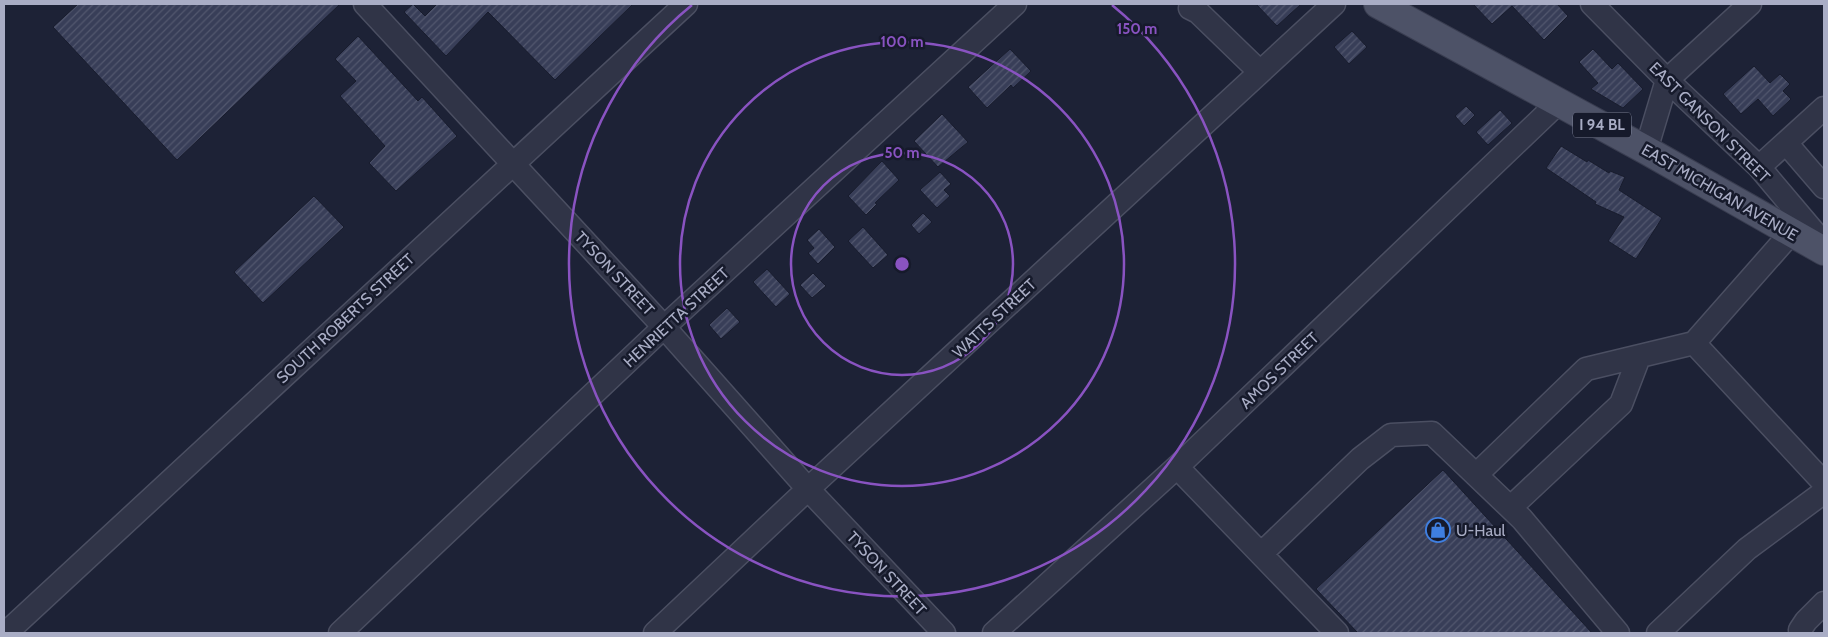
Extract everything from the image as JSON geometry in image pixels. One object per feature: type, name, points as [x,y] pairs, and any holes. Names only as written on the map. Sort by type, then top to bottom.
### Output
[{"type":"main road","name":"EAST MICHIGAN AVENUE","points":[[1378,4],[1560,102],[1824,251]]},
{"type":"street","name":"TYSON STREET","points":[[365,4],[664,327],[808,489],[944,633]]},
{"type":"street","name":"SOUTH ROBERTS STREET","points":[[6,633],[686,4]]},
{"type":"street","name":"HENRIETTA STREET","points":[[340,633],[664,327],[1015,4]]},
{"type":"street","name":"WATTS STREET","points":[[656,633],[808,489],[1334,4]]},
{"type":"street","name":"EAST GANSON STREET","points":[[1592,4],[1667,80],[1759,167],[1824,244]]},
{"type":"street","points":[[1646,150],[1667,80],[1750,4]]},
{"type":"street","points":[[1190,8],[1198,12],[1260,72]]},
{"type":"street","name":"AMOS STREET","points":[[994,633],[1177,467],[1560,102]]},
{"type":"street","points":[[1759,167],[1824,108]]},
{"type":"street","points":[[1786,142],[1824,187]]},
{"type":"street","points":[[1476,475],[1586,369],[1694,343],[1791,233]]},
{"type":"street","points":[[1694,343],[1824,483]]},
{"type":"street","points":[[1511,507],[1621,404],[1639,357]]},
{"type":"street","points":[[1261,554],[1360,459],[1391,435],[1432,433],[1522,518],[1618,633]]},
{"type":"street","points":[[1177,467],[1337,633]]},
{"type":"street","points":[[1658,633],[1747,549],[1824,492]]},
{"type":"street","points":[[1801,633],[1800,630],[1806,621],[1824,603]]},
{"type":"building","points":[[78,4],[340,4],[177,160],[53,27]]},
{"type":"building","points":[[413,4],[425,16],[437,4],[633,4],[555,80],[488,12],[446,56],[404,12]]},
{"type":"building","points":[[1256,4],[1301,4],[1277,26]]},
{"type":"building","points":[[1473,4],[1557,4],[1568,16],[1544,40],[1512,6],[1492,24]]},
{"type":"building","points":[[1352,31],[1367,47],[1349,64],[1334,47]]},
{"type":"building","points":[[358,36],[418,101],[422,97],[457,136],[396,191],[369,163],[385,146],[340,96],[356,81],[335,59]]},
{"type":"building","points":[[1010,49],[1031,71],[1013,88],[1011,85],[987,108],[968,87]]},
{"type":"building","points":[[1593,49],[1612,69],[1618,63],[1643,89],[1623,108],[1591,89],[1598,83],[1579,62]]},
{"type":"building","points":[[1754,66],[1770,83],[1780,74],[1790,84],[1783,91],[1791,99],[1773,116],[1758,99],[1741,114],[1723,94]]},
{"type":"building","points":[[1466,106],[1475,115],[1464,126],[1455,116]]},
{"type":"building","points":[[1500,110],[1512,123],[1488,145],[1476,132]]},
{"type":"building","points":[[942,114],[968,142],[938,167],[914,141]]},
{"type":"building","points":[[1561,146],[1609,173],[1610,171],[1625,177],[1619,190],[1662,218],[1636,259],[1608,241],[1624,217],[1595,204],[1596,202],[1546,168]]},
{"type":"building","points":[[882,161],[899,180],[875,203],[877,204],[866,215],[848,196]]},
{"type":"building","points":[[940,172],[951,184],[944,190],[950,196],[937,208],[920,190]]},
{"type":"building","points":[[314,196],[344,227],[263,303],[234,272]]},
{"type":"building","points":[[923,213],[932,222],[919,234],[911,225]]},
{"type":"building","points":[[863,227],[888,255],[873,268],[848,241]]},
{"type":"building","points":[[819,229],[835,247],[818,264],[808,253],[814,248],[807,240]]},
{"type":"building","points":[[767,269],[790,294],[776,307],[753,282]]},
{"type":"building","points":[[813,273],[826,286],[812,298],[800,285]]},
{"type":"building","points":[[727,308],[740,322],[721,339],[709,325]]},
{"type":"building","name":"U-Haul","points":[[1443,470],[1592,633],[1358,633],[1316,589]]},
{"type":"place","name":"U-Haul","points":[[1438,530]]}]
